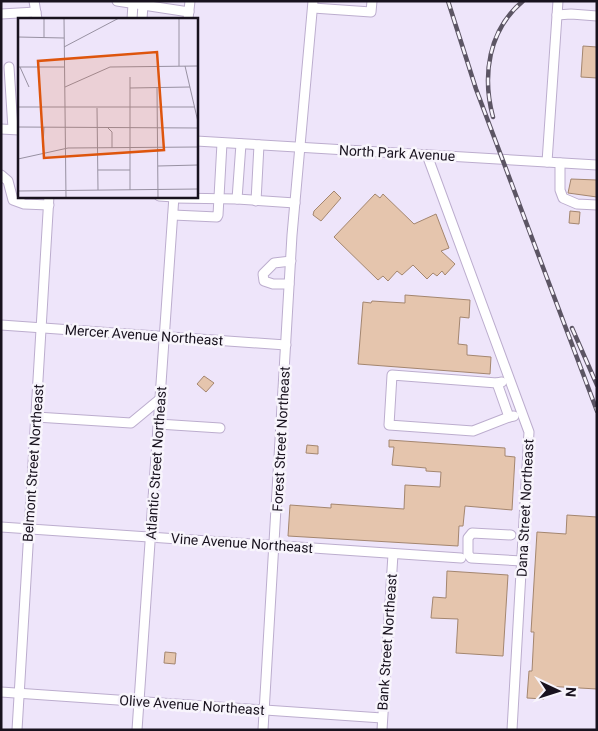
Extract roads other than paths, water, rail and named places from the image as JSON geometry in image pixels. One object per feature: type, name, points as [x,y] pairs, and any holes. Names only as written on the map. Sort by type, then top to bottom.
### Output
[{"type":"street","points":[[1,14],[36,16],[34,1]]},
{"type":"street","points":[[117,1],[188,16],[190,1]]},
{"type":"street","points":[[313,4],[371,12],[372,1]]},
{"type":"street","points":[[547,162],[558,1]]},
{"type":"street","points":[[132,18],[133,4]]},
{"type":"street","name":"Forest Street Northeast","points":[[263,730],[291,261],[299,148],[313,4]]},
{"type":"street","points":[[142,18],[143,5]]},
{"type":"street","points":[[557,15],[597,16]]},
{"type":"street","points":[[1,129],[16,130],[10,68]]},
{"type":"street","name":"North Park Avenue","points":[[198,141],[597,165]]},
{"type":"street","points":[[173,215],[216,217],[219,212],[222,143]]},
{"type":"street","points":[[237,199],[241,144]]},
{"type":"street","points":[[256,200],[259,145]]},
{"type":"street","name":"Dana Street Northeast","points":[[427,155],[523,413],[529,444],[512,730]]},
{"type":"street","points":[[560,163],[560,190],[563,198],[577,204],[597,205]]},
{"type":"street","points":[[1,175],[8,181],[13,200],[24,204],[49,201]]},
{"type":"street","name":"Atlantic Street Northeast","points":[[137,730],[174,198]]},
{"type":"street","points":[[196,198],[295,203]]},
{"type":"street","name":"Belmont Street Northeast","points":[[17,730],[49,201]]},
{"type":"street","points":[[290,284],[268,283],[264,281],[263,274],[274,263],[291,261]]},
{"type":"street","name":"Mercer Avenue Northeast","points":[[1,325],[286,344]]},
{"type":"street","points":[[510,380],[497,383],[392,375],[389,425],[473,431],[523,413]]},
{"type":"street","points":[[497,383],[509,417]]},
{"type":"street","points":[[36,417],[131,423],[160,399]]},
{"type":"street","points":[[158,424],[220,428]]},
{"type":"street","name":"Vine Avenue Northeast","points":[[1,527],[461,558]]},
{"type":"street","points":[[511,535],[472,533],[468,538],[469,557],[522,561]]},
{"type":"street","name":"Bank Street Northeast","points":[[382,730],[393,554]]},
{"type":"street","name":"Olive Avenue Northeast","points":[[1,692],[382,718]]},
{"type":"railway","points":[[448,1],[476,89],[597,411]]},
{"type":"railway","points":[[493,117],[488,86],[491,54],[502,26],[523,1]]},
{"type":"railway","points":[[572,328],[597,385]]}]
